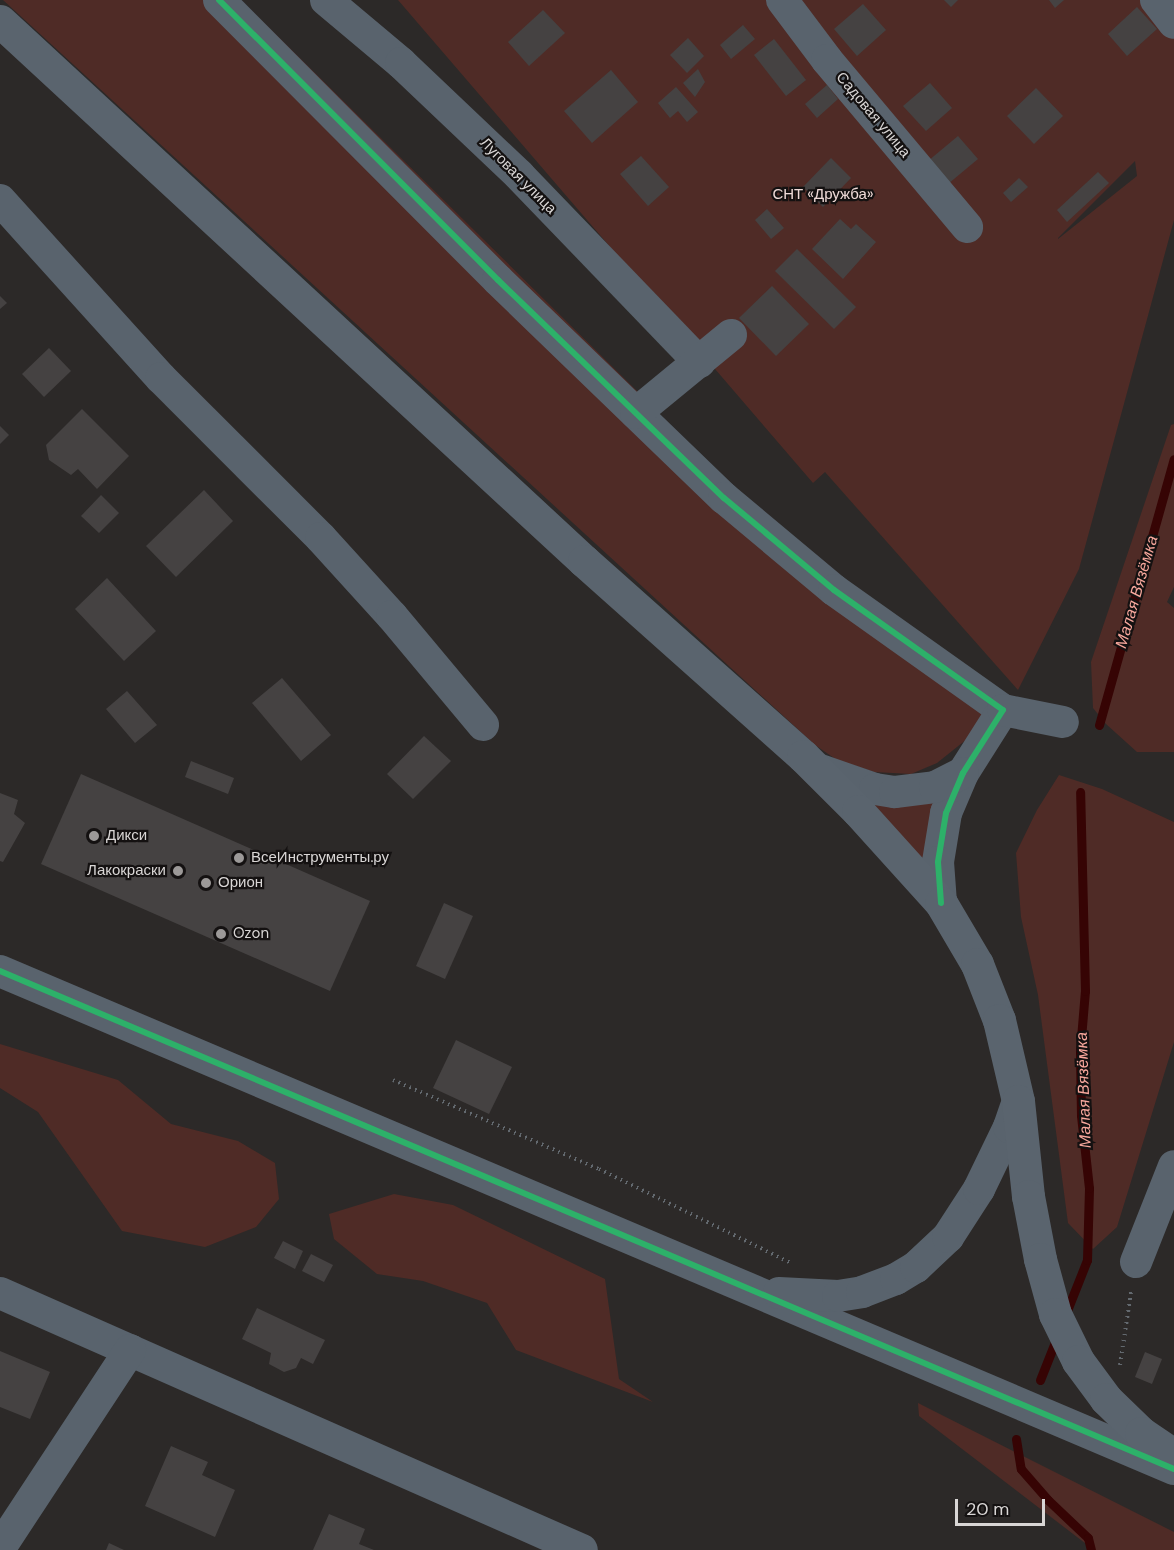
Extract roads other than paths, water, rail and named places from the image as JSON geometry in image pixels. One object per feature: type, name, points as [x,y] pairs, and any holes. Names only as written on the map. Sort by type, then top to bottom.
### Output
[{"type":"main road","points":[[0,21],[584,561],[817,769],[891,845],[941,903],[977,964],[990,992],[1018,1101],[1025,1173],[1040,1259],[1055,1314],[1066,1339],[1089,1378],[1106,1399],[1141,1433],[1174,1455]]},
{"type":"street","points":[[219,0],[498,280],[724,498],[834,590],[1003,710],[1063,722]]},
{"type":"street","name":"Луговая улица","points":[[326,0],[401,63],[519,175],[699,362]]},
{"type":"street","name":"Садовая улица","points":[[782,0],[827,60],[967,227]]},
{"type":"street","points":[[1156,0],[1174,23]]},
{"type":"street","points":[[0,200],[161,378],[368,590],[483,725]]},
{"type":"street","points":[[636,413],[731,335]]},
{"type":"street","points":[[941,903],[938,862],[942,829],[952,795],[963,773],[1003,710]]},
{"type":"street","points":[[817,769],[874,789],[895,792],[935,787],[963,773]]},
{"type":"street","points":[[0,970],[1174,1470]]},
{"type":"street","points":[[750,1289],[838,1296],[862,1292],[896,1280],[916,1267],[948,1237],[979,1189],[999,1149],[1018,1101]]},
{"type":"street","points":[[1136,1262],[1174,1166]]},
{"type":"street","points":[[0,1293],[582,1550]]},
{"type":"street","points":[[0,1548],[130,1350]]},
{"type":"waterway","name":"Малая Вязёмка","points":[[1099,725],[1174,459]]},
{"type":"waterway","name":"Малая Вязёмка","points":[[1066,1313],[1087,1260],[1089,1188],[1081,1115],[1080,1050],[1085,991],[1080,792]]},
{"type":"waterway","name":"Малая Вязёмка","points":[[1040,1380],[1057,1337]]},
{"type":"waterway","name":"Малая Вязёмка","points":[[1016,1439],[1021,1469],[1048,1500],[1088,1538],[1091,1550]]},
{"type":"place","name":"Дикси","points":[[94,836]]},
{"type":"place","name":"ВсеИнструменты.ру","points":[[239,858]]},
{"type":"place","name":"Лакокраски","points":[[178,871]]},
{"type":"place","name":"Орион","points":[[206,883]]},
{"type":"place","name":"Ozon","points":[[221,934]]},
{"type":"park label","name":"СНТ «Дружба»","points":[[823,195]]}]
